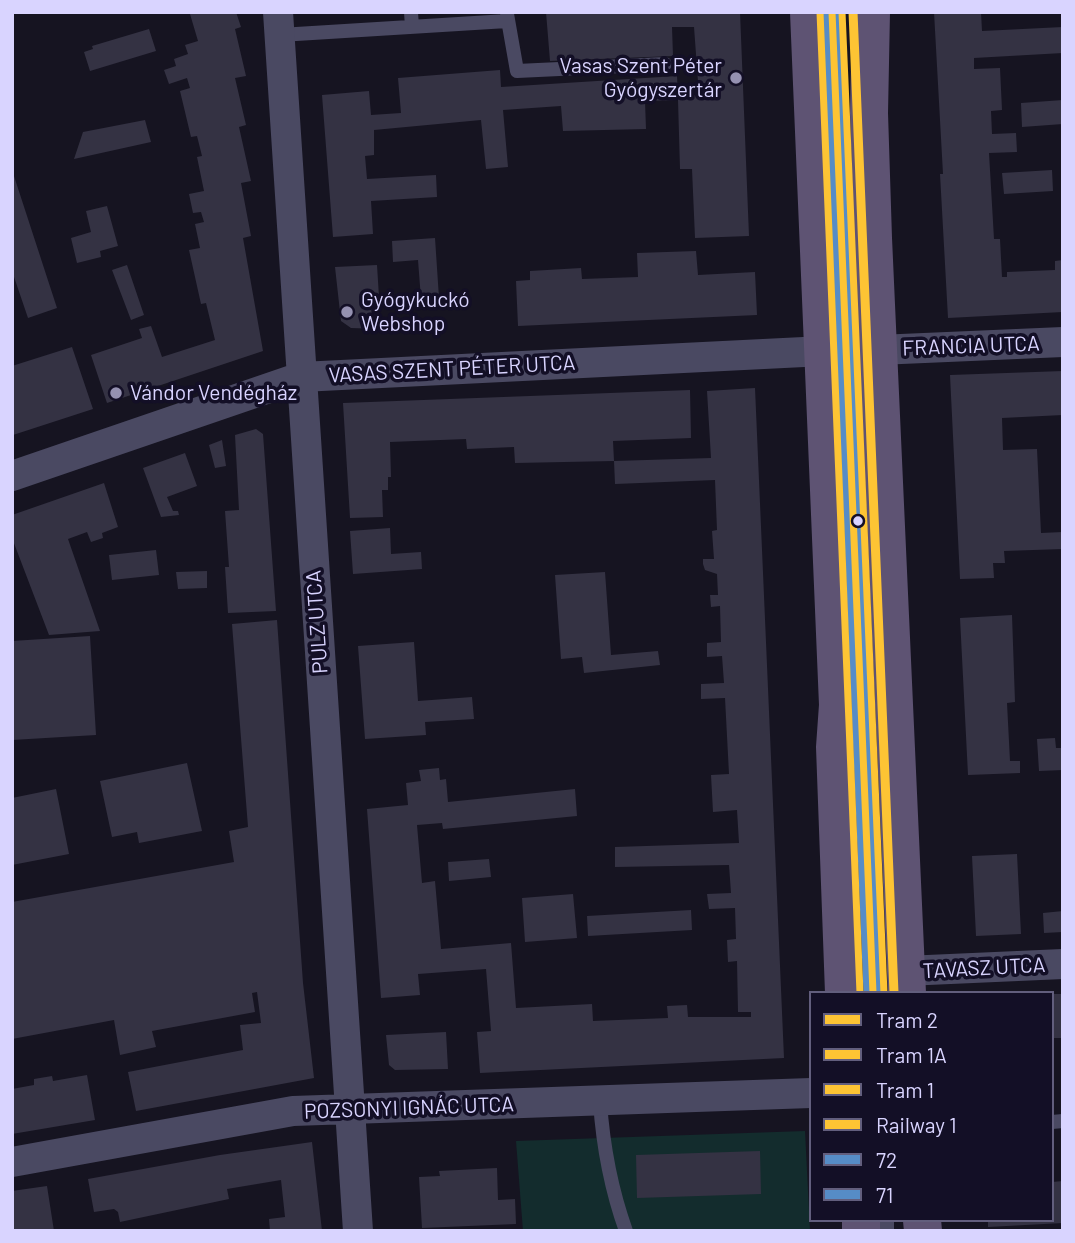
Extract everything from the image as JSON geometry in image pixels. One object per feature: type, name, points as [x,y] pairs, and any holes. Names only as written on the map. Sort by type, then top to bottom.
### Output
[{"type":"main road","points":[[809,12],[838,705],[835,747],[844,991]]},
{"type":"main road","points":[[871,12],[869,113],[896,986]]},
{"type":"street","name":"PULZ UTCA","points":[[279,24],[358,1231]]},
{"type":"street","name":"FRANCIA UTCA","points":[[878,350],[1063,342]]},
{"type":"street","name":"VASAS SZENT PÉTER UTCA","points":[[12,477],[301,377],[824,351]]},
{"type":"street","name":"TAVASZ UTCA","points":[[896,986],[1063,964]]},
{"type":"street","name":"POZSONYI IGNÁC UTCA","points":[[12,1162],[293,1111],[809,1093]]},
{"type":"lane","points":[[836,12],[896,986]]},
{"type":"lane","points":[[279,24],[507,17],[517,71],[665,64]]},
{"type":"lane","points":[[600,1101],[602,1138],[615,1201],[626,1231]]},
{"type":"green space","points":[[805,1131],[810,1231],[523,1231],[516,1141]]},
{"type":"building","points":[[236,12],[241,27],[235,29],[246,76],[235,78],[246,125],[239,127],[251,181],[241,183],[251,236],[243,238],[263,351],[107,403],[91,355],[142,338],[139,329],[151,326],[162,357],[215,340],[206,303],[201,304],[189,250],[200,248],[195,224],[204,222],[201,212],[193,213],[189,194],[204,191],[197,157],[202,156],[197,136],[191,137],[180,91],[190,88],[187,78],[169,84],[164,70],[176,66],[174,59],[188,54],[185,45],[198,41],[190,14]]},
{"type":"building","points":[[546,12],[740,12],[749,236],[695,238],[692,169],[680,169],[678,100],[645,101],[646,129],[563,131],[561,106],[503,110],[508,167],[486,169],[481,120],[374,130],[374,155],[365,156],[367,179],[436,175],[437,197],[371,201],[373,234],[333,237],[322,95],[369,91],[371,115],[401,113],[398,78],[500,70],[501,87],[677,76],[678,96],[699,95],[694,27],[672,27],[673,56],[550,61]]},
{"type":"building","points":[[934,12],[981,12],[982,31],[1063,27],[1063,53],[974,58],[974,69],[1000,68],[1002,110],[991,111],[992,134],[1016,133],[1017,152],[989,153],[994,239],[1000,239],[1002,277],[1007,277],[1007,272],[1055,270],[1055,261],[1063,260],[1063,312],[948,318]]},
{"type":"building","points":[[149,29],[156,51],[90,71],[84,52],[93,49],[92,46]]},
{"type":"building","points":[[1063,100],[1063,124],[1022,127],[1021,103]]},
{"type":"building","points":[[145,120],[151,142],[74,159],[83,132]]},
{"type":"building","points":[[1052,170],[1053,191],[1004,194],[1002,173]]},
{"type":"building","points":[[13,173],[57,308],[28,318],[12,271]]},
{"type":"building","points":[[107,206],[118,246],[100,251],[101,257],[77,263],[71,238],[91,232],[86,211]]},
{"type":"building","points":[[435,238],[439,298],[421,299],[418,260],[393,262],[392,241]]},
{"type":"building","points":[[696,251],[698,275],[755,272],[757,315],[518,326],[516,281],[530,280],[530,271],[581,268],[582,279],[638,277],[637,253]]},
{"type":"building","points":[[127,265],[144,315],[131,320],[112,270]]},
{"type":"building","points":[[377,265],[381,329],[351,328],[341,321],[335,267]]},
{"type":"building","points":[[72,347],[93,409],[13,435],[12,366]]},
{"type":"building","points":[[1063,371],[1063,415],[1002,418],[1003,450],[1037,449],[1041,533],[1063,532],[1063,549],[1004,551],[1005,563],[993,563],[994,578],[960,579],[950,375]]},
{"type":"building","points":[[755,388],[784,1058],[480,1073],[477,1032],[491,1031],[486,969],[418,974],[420,995],[381,998],[367,809],[408,805],[406,783],[421,781],[419,770],[439,768],[440,780],[446,779],[448,802],[575,789],[577,816],[443,829],[442,823],[417,825],[422,883],[435,881],[441,949],[511,943],[516,1008],[592,1004],[593,1021],[668,1018],[667,1006],[687,1005],[688,1017],[751,1017],[751,1012],[738,1012],[737,961],[728,962],[727,940],[736,939],[735,908],[709,909],[707,894],[731,893],[729,865],[615,867],[615,847],[739,843],[737,810],[713,812],[711,775],[729,774],[725,698],[701,699],[701,684],[724,683],[722,656],[707,657],[707,643],[721,642],[720,606],[711,607],[710,595],[718,595],[717,574],[705,570],[703,564],[703,559],[714,559],[712,531],[717,530],[715,480],[615,484],[614,461],[711,458],[707,391]]},
{"type":"building","points":[[690,390],[691,438],[613,441],[614,461],[515,463],[514,447],[467,449],[466,439],[390,442],[391,477],[388,477],[388,490],[382,490],[383,517],[350,518],[343,403]]},
{"type":"building","points":[[256,429],[263,434],[276,611],[228,613],[225,567],[229,567],[225,511],[239,510],[235,435]]},
{"type":"building","points":[[222,440],[226,466],[215,468],[209,445]]},
{"type":"building","points":[[185,453],[197,486],[167,497],[173,511],[178,511],[179,515],[161,517],[143,468]]},
{"type":"building","points":[[104,483],[118,527],[102,533],[103,538],[91,542],[87,532],[68,539],[100,631],[49,635],[12,538],[12,515]]},
{"type":"building","points":[[390,528],[391,554],[421,552],[422,569],[353,574],[350,531]]},
{"type":"building","points":[[156,550],[159,575],[112,580],[109,555]]},
{"type":"building","points":[[207,571],[207,588],[178,589],[176,572]]},
{"type":"building","points":[[605,572],[611,655],[658,651],[660,665],[584,673],[582,657],[561,659],[555,575]]},
{"type":"building","points":[[1012,615],[1015,702],[1007,703],[1010,761],[1020,761],[1020,773],[968,775],[960,618]]},
{"type":"building","points":[[277,620],[303,983],[314,1078],[136,1111],[128,1072],[243,1050],[240,1025],[261,1023],[257,992],[252,993],[255,1012],[152,1031],[156,1047],[120,1055],[114,1020],[12,1039],[12,902],[234,862],[229,831],[248,827],[232,624]]},
{"type":"building","points":[[90,636],[96,735],[12,740],[12,641]]},
{"type":"building","points":[[414,642],[418,701],[472,697],[474,719],[425,722],[426,735],[365,739],[358,646]]},
{"type":"building","points":[[1055,738],[1056,748],[1063,748],[1063,770],[1039,771],[1037,739]]},
{"type":"building","points":[[187,763],[202,831],[139,843],[137,832],[112,837],[100,781]]},
{"type":"building","points":[[56,789],[69,854],[12,865],[12,798]]},
{"type":"building","points":[[1017,854],[1021,934],[976,936],[972,856]]},
{"type":"building","points":[[489,859],[491,877],[449,881],[448,862]]},
{"type":"building","points":[[573,894],[577,938],[525,942],[522,898]]},
{"type":"building","points":[[691,910],[692,930],[588,936],[587,916]]},
{"type":"building","points":[[1063,911],[1063,932],[1044,933],[1043,913]]},
{"type":"building","points":[[1054,994],[1063,994],[1063,1038],[1054,1038]]},
{"type":"building","points":[[446,1032],[448,1069],[395,1070],[389,1065],[386,1035]]},
{"type":"building","points":[[87,1075],[95,1120],[12,1134],[12,1089],[34,1085],[34,1079],[52,1076],[53,1081]]},
{"type":"building","points":[[312,1142],[322,1231],[270,1231],[269,1219],[285,1217],[281,1180],[227,1189],[229,1199],[120,1222],[118,1212],[114,1209],[94,1212],[88,1179],[220,1155]]},
{"type":"building","points":[[760,1151],[761,1194],[637,1198],[636,1155]]},
{"type":"building","points":[[497,1168],[498,1200],[515,1199],[516,1224],[422,1228],[419,1177],[440,1176],[439,1171]]},
{"type":"building","points":[[1063,1181],[1063,1223],[988,1227],[988,1222],[1054,1222],[1054,1182]]},
{"type":"building","points":[[47,1186],[54,1231],[12,1231],[12,1191]]},
{"type":"tram line","name":"1","points":[[820,12],[860,991]]},
{"type":"tram line","name":"1A","points":[[832,12],[873,991]]},
{"type":"tram line","name":"2","points":[[842,12],[884,991]]},
{"type":"rail line","name":"1","points":[[853,12],[894,991]]},
{"type":"transit line","name":"71","points":[[826,12],[867,991]]},
{"type":"transit line","name":"72","points":[[836,12],[878,991]]},
{"type":"place","name":"Vasas Szent Péter Gyógyszertár","points":[[736,78]]},
{"type":"place","name":"Gyógykuckó Webshop","points":[[347,312]]},
{"type":"place","name":"Vándor Vendégház","points":[[116,393]]}]
